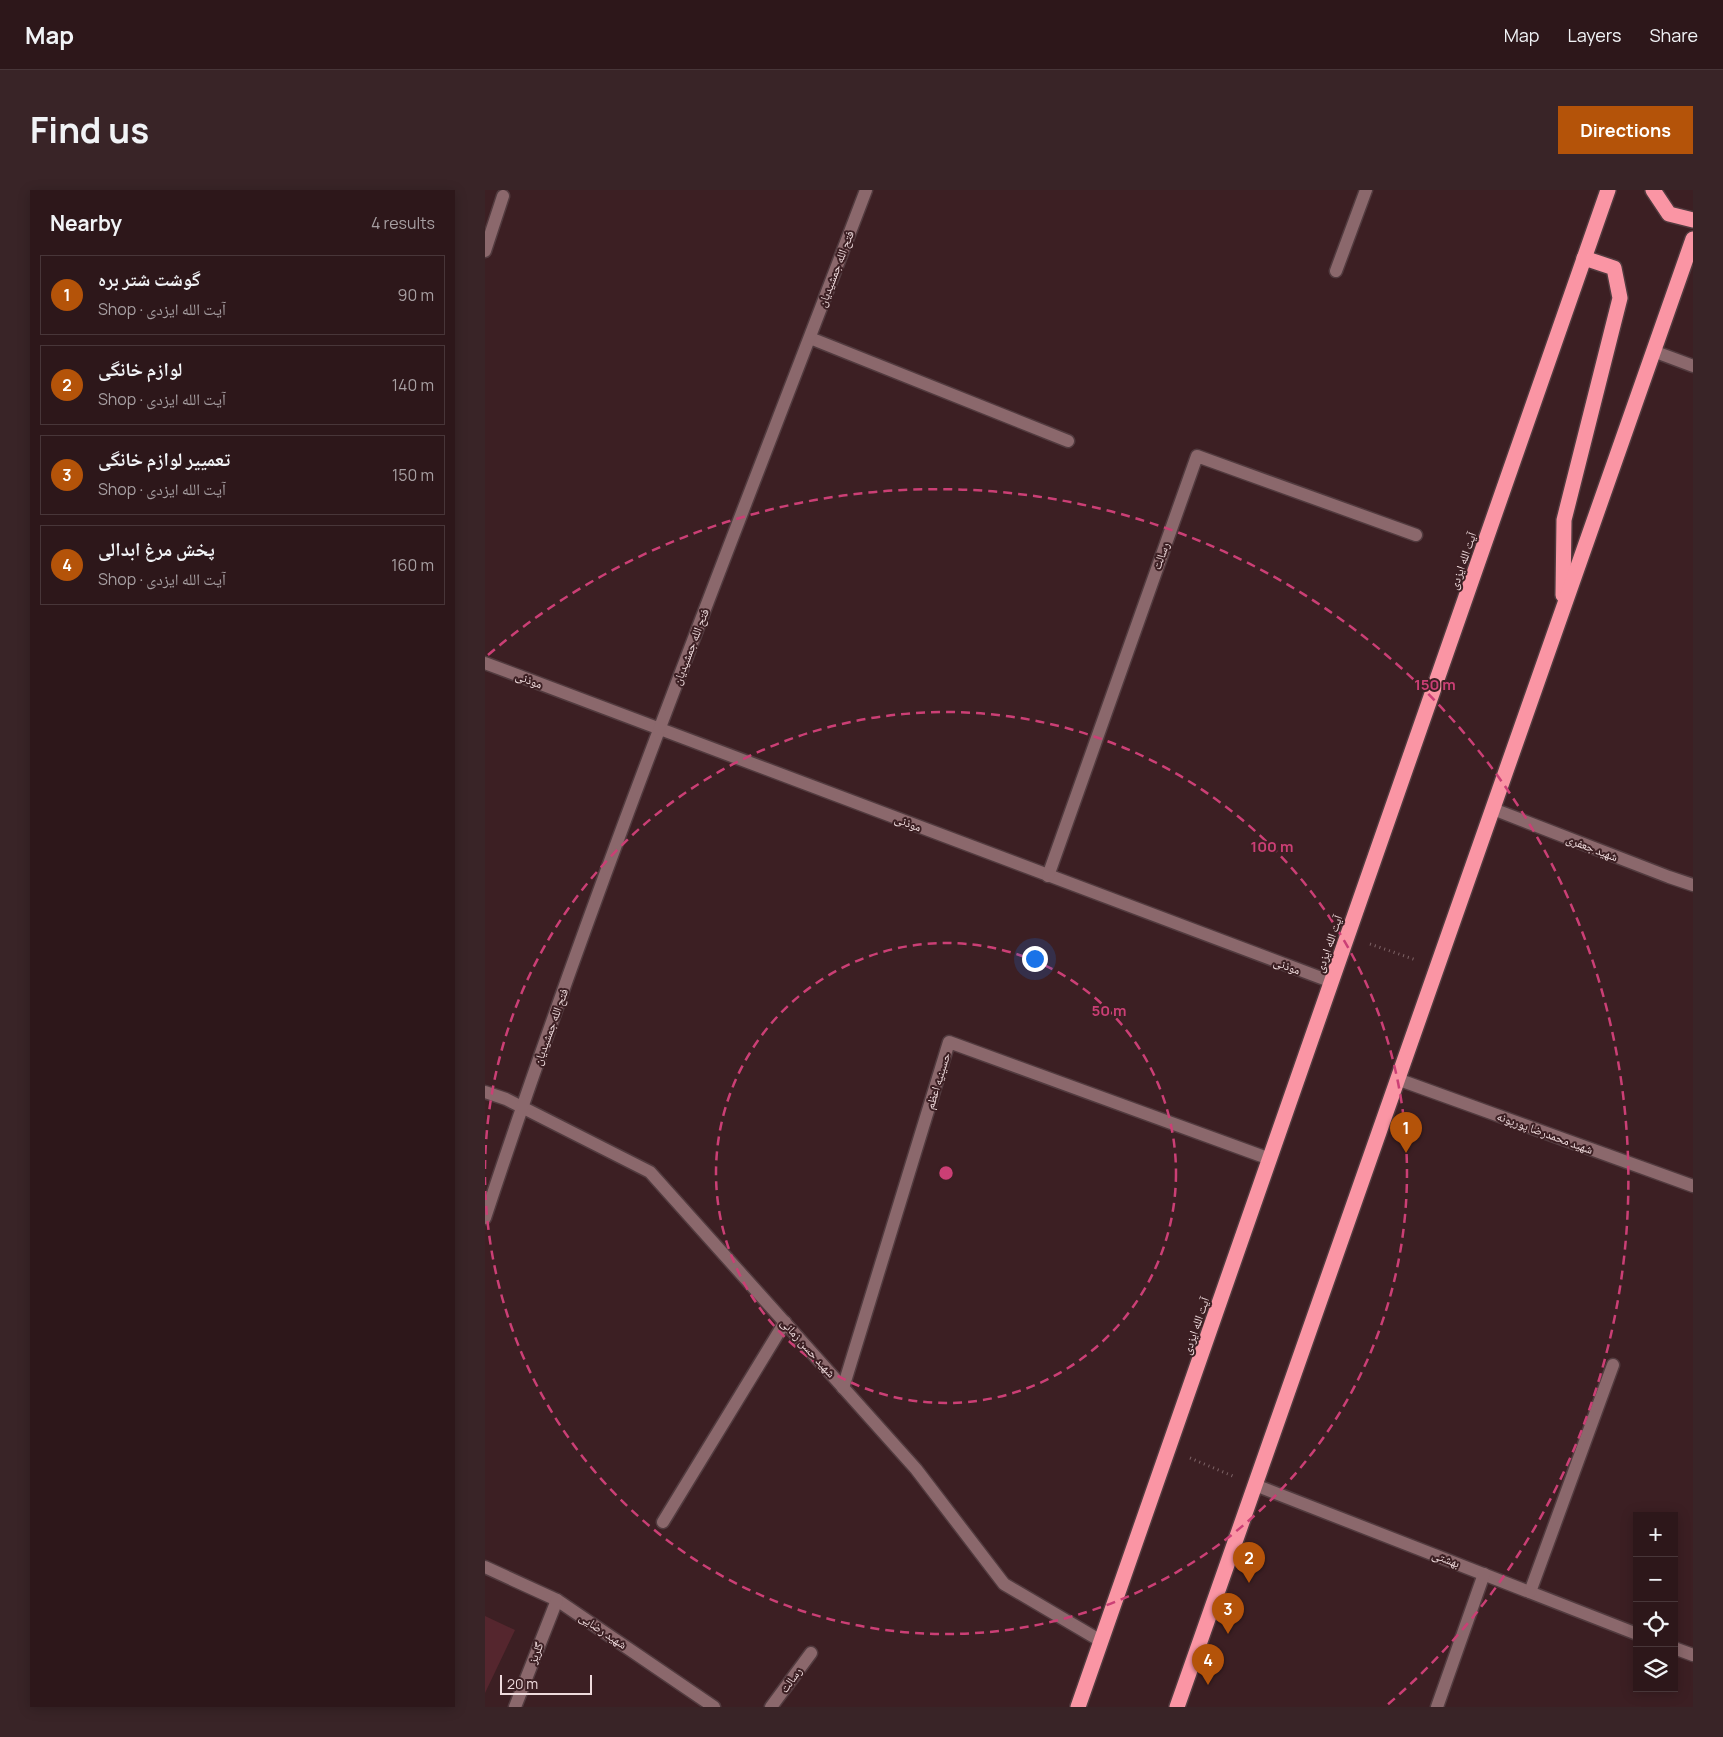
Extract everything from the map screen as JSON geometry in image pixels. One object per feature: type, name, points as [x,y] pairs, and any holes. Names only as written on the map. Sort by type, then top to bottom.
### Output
[{"type":"highway","name":"آیت الله ایزدی","points":[[1078,1707],[1608,190]]},
{"type":"highway","points":[[1653,190],[1669,214],[1693,220]]},
{"type":"highway","points":[[1177,1707],[1693,238]]},
{"type":"highway","points":[[1562,609],[1564,520],[1620,298],[1614,268],[1585,258]]},
{"type":"street","name":"فتح الله جمشیدیان","points":[[485,1218],[522,1106],[659,729],[866,190]]},
{"type":"street","points":[[1336,271],[1366,190]]},
{"type":"street","points":[[485,251],[503,196]]},
{"type":"street","points":[[810,338],[1068,441]]},
{"type":"street","points":[[1653,351],[1693,366]]},
{"type":"street","name":"رسالت","points":[[1048,876],[1197,456],[1416,535]]},
{"type":"street","name":"موذنی","points":[[485,663],[1332,982]]},
{"type":"street","name":"شهید جعفری","points":[[1493,809],[1693,885]]},
{"type":"street","name":"حسینیه اعظم","points":[[843,1388],[949,1042],[1270,1159]]},
{"type":"street","name":"شهید محمدرضا پورپونه","points":[[1397,1079],[1693,1186]]},
{"type":"street","name":"شهید حسن زمانی","points":[[485,1092],[522,1106],[650,1172],[916,1469],[1003,1584],[1101,1641]]},
{"type":"street","points":[[663,1522],[785,1322]]},
{"type":"street","points":[[1529,1592],[1613,1365]]},
{"type":"street","name":"بهشتی","points":[[1255,1485],[1633,1632]]},
{"type":"street","name":"شهید رضایی","points":[[485,1567],[557,1600],[714,1707]]},
{"type":"street","points":[[1437,1707],[1484,1574]]},
{"type":"street","name":"گلریز","points":[[515,1707],[557,1600]]},
{"type":"street","points":[[1678,1649],[1693,1655]]},
{"type":"street","name":"رسالت","points":[[771,1707],[811,1653]]},
{"type":"path","points":[[1348,936],[1437,967]]},
{"type":"path","points":[[1169,1448],[1255,1485]]},
{"type":"shaded area","points":[[485,1616],[515,1630],[485,1693]]},
{"type":"place","name":"گوشت شتر بره","points":[[1406,1153]]},
{"type":"place","name":"لوازم خانگی","points":[[1249,1583]]},
{"type":"place","name":"تعمییر لوازم خانگی","points":[[1228,1634]]},
{"type":"place","name":"پخش مرغ ابدالی","points":[[1208,1685]]}]
